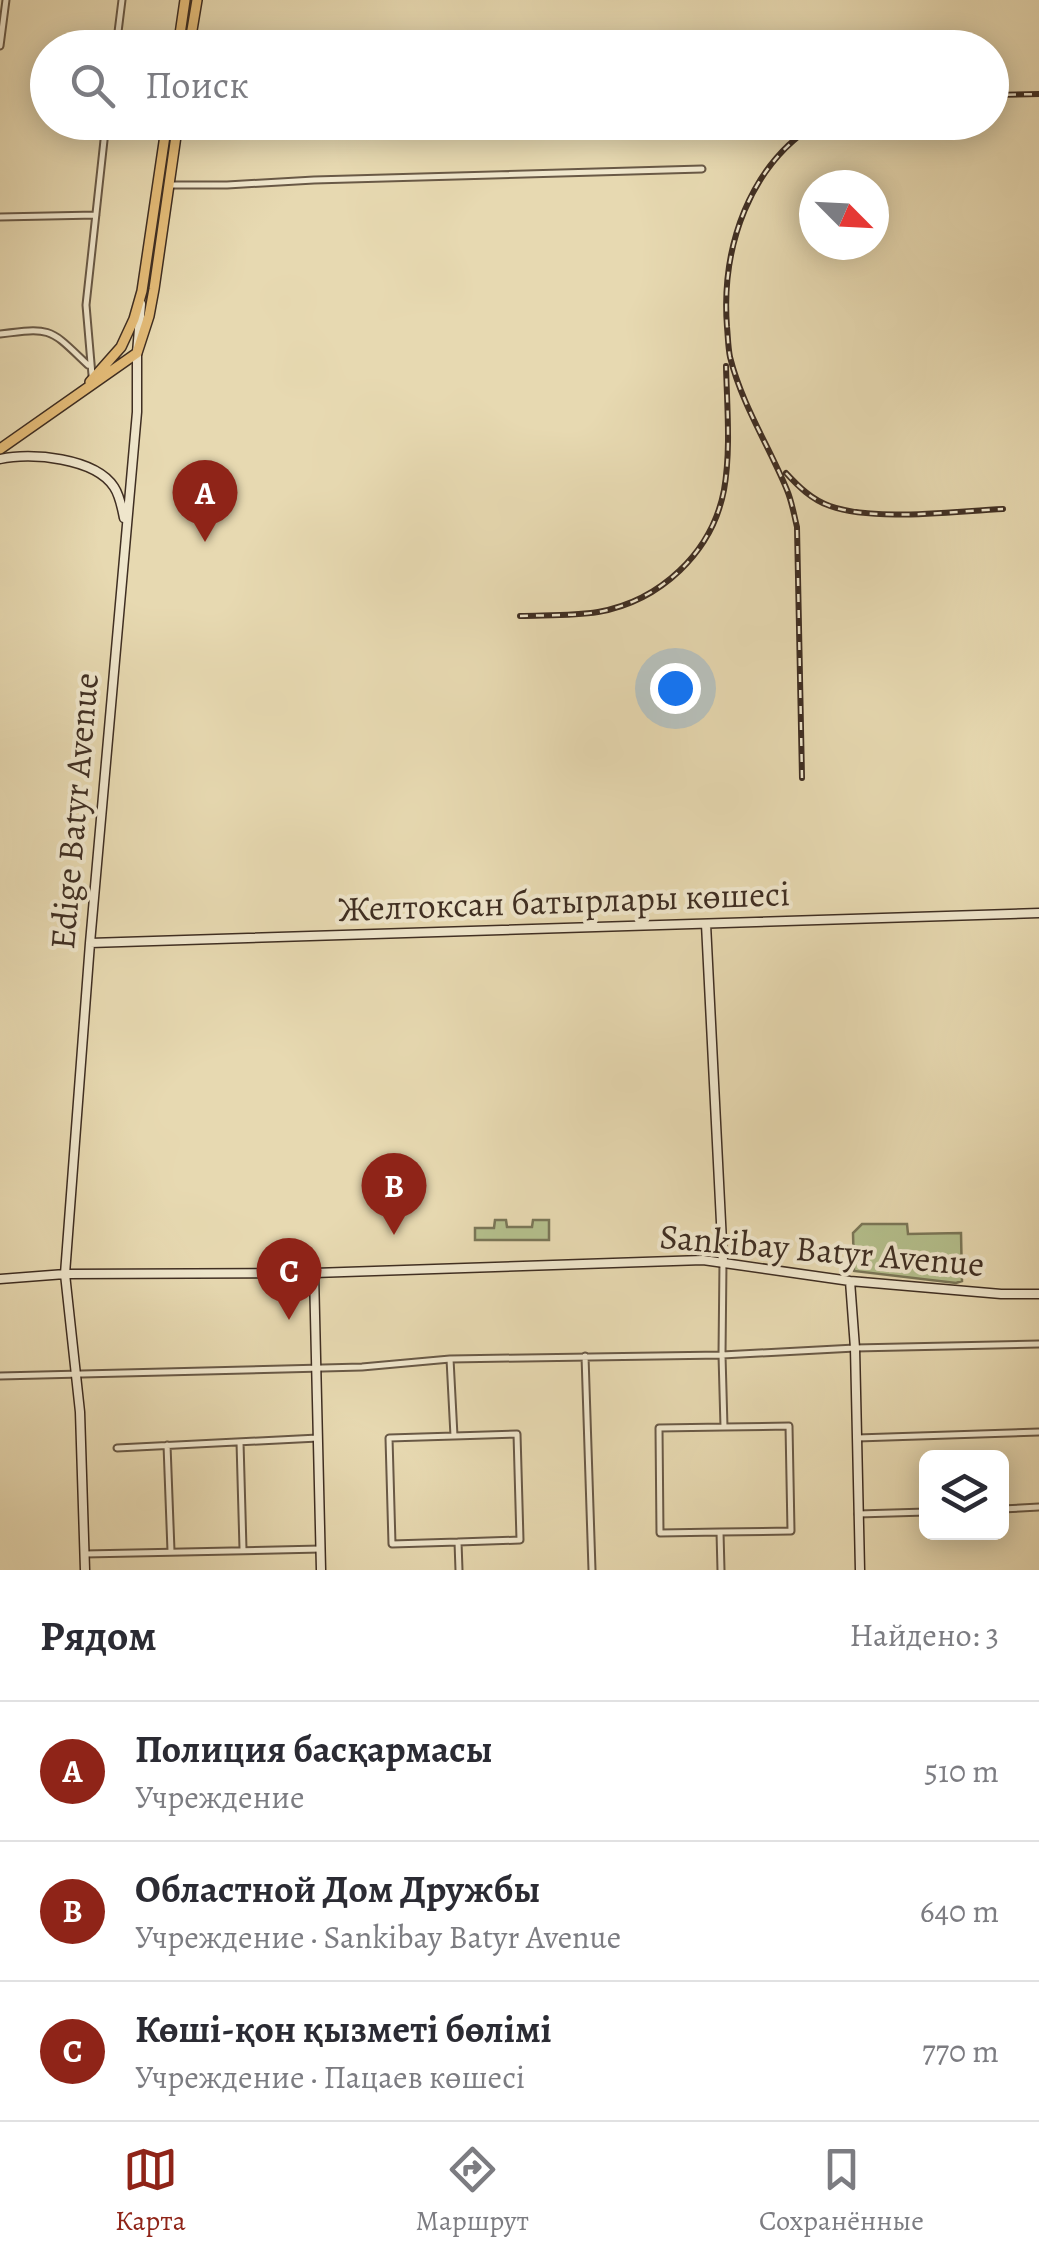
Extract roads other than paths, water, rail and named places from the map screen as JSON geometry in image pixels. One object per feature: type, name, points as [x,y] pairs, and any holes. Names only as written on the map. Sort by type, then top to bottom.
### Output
[{"type":"main road","points":[[181,30],[185,0]]},
{"type":"main road","points":[[193,30],[197,0]]},
{"type":"main road","name":"Edige Batyr Avenue","points":[[142,291],[164,140]]},
{"type":"main road","name":"Edige Batyr Avenue","points":[[137,353],[151,304],[175,140]]},
{"type":"main road","points":[[77,396],[121,347],[142,291]]},
{"type":"main road","points":[[0,449],[137,353]]},
{"type":"street","points":[[0,46],[6,0]]},
{"type":"street","points":[[118,30],[122,0]]},
{"type":"street","points":[[93,378],[86,305],[104,140]]},
{"type":"street","points":[[169,185],[702,169]]},
{"type":"street","points":[[0,217],[96,215]]},
{"type":"street","name":"Edige Batyr Avenue","points":[[85,1570],[80,1412],[64,1274],[137,412],[142,291]]},
{"type":"street","points":[[0,334],[39,329],[58,336],[90,367]]},
{"type":"street","points":[[0,458],[49,458],[106,477],[116,490],[126,535]]},
{"type":"street","name":"Желтоксан батырлары көшесі","points":[[90,943],[1039,913]]},
{"type":"street","points":[[706,924],[723,1262],[724,1427]]},
{"type":"street","name":"Sankibay Batyr Avenue","points":[[0,1279],[64,1274],[314,1273],[702,1260],[850,1281],[1039,1294]]},
{"type":"street","points":[[314,1273],[321,1570]]},
{"type":"street","points":[[850,1281],[860,1570]]},
{"type":"street","points":[[0,1376],[362,1367],[450,1359],[1039,1344]]},
{"type":"street","points":[[585,1356],[592,1570]]},
{"type":"street","points":[[450,1359],[454,1436]]},
{"type":"street","points":[[789,1426],[790,1531],[660,1534],[659,1428],[724,1427],[789,1426]]},
{"type":"street","points":[[857,1438],[1039,1432]]},
{"type":"street","points":[[517,1434],[520,1540],[392,1544],[389,1438],[454,1436],[517,1434]]},
{"type":"street","points":[[117,1448],[318,1438]]},
{"type":"street","points":[[240,1442],[243,1549]]},
{"type":"street","points":[[168,1445],[171,1552]]},
{"type":"street","points":[[1009,1508],[1039,1507]]},
{"type":"street","points":[[858,1514],[919,1512]]},
{"type":"street","points":[[720,1532],[721,1570]]},
{"type":"street","points":[[458,1542],[458,1570]]},
{"type":"street","points":[[85,1554],[321,1549]]},
{"type":"railway","points":[[1009,95],[1039,94]]},
{"type":"railway","points":[[795,140],[774,161],[744,211],[735,238],[726,297],[729,350],[735,375],[787,490],[797,527],[802,778]]},
{"type":"railway","points":[[520,616],[589,613],[621,606],[662,585],[695,553],[718,513],[724,490],[728,444],[726,366]]},
{"type":"railway","points":[[786,473],[817,500],[848,511],[915,514],[1003,509]]},
{"type":"place","name":"Полиция басқармасы","points":[[205,542]]},
{"type":"place","name":"Областной Дом Дружбы","points":[[394,1235]]},
{"type":"place","name":"Көші-қон қызметі бөлімі","points":[[289,1320]]}]
